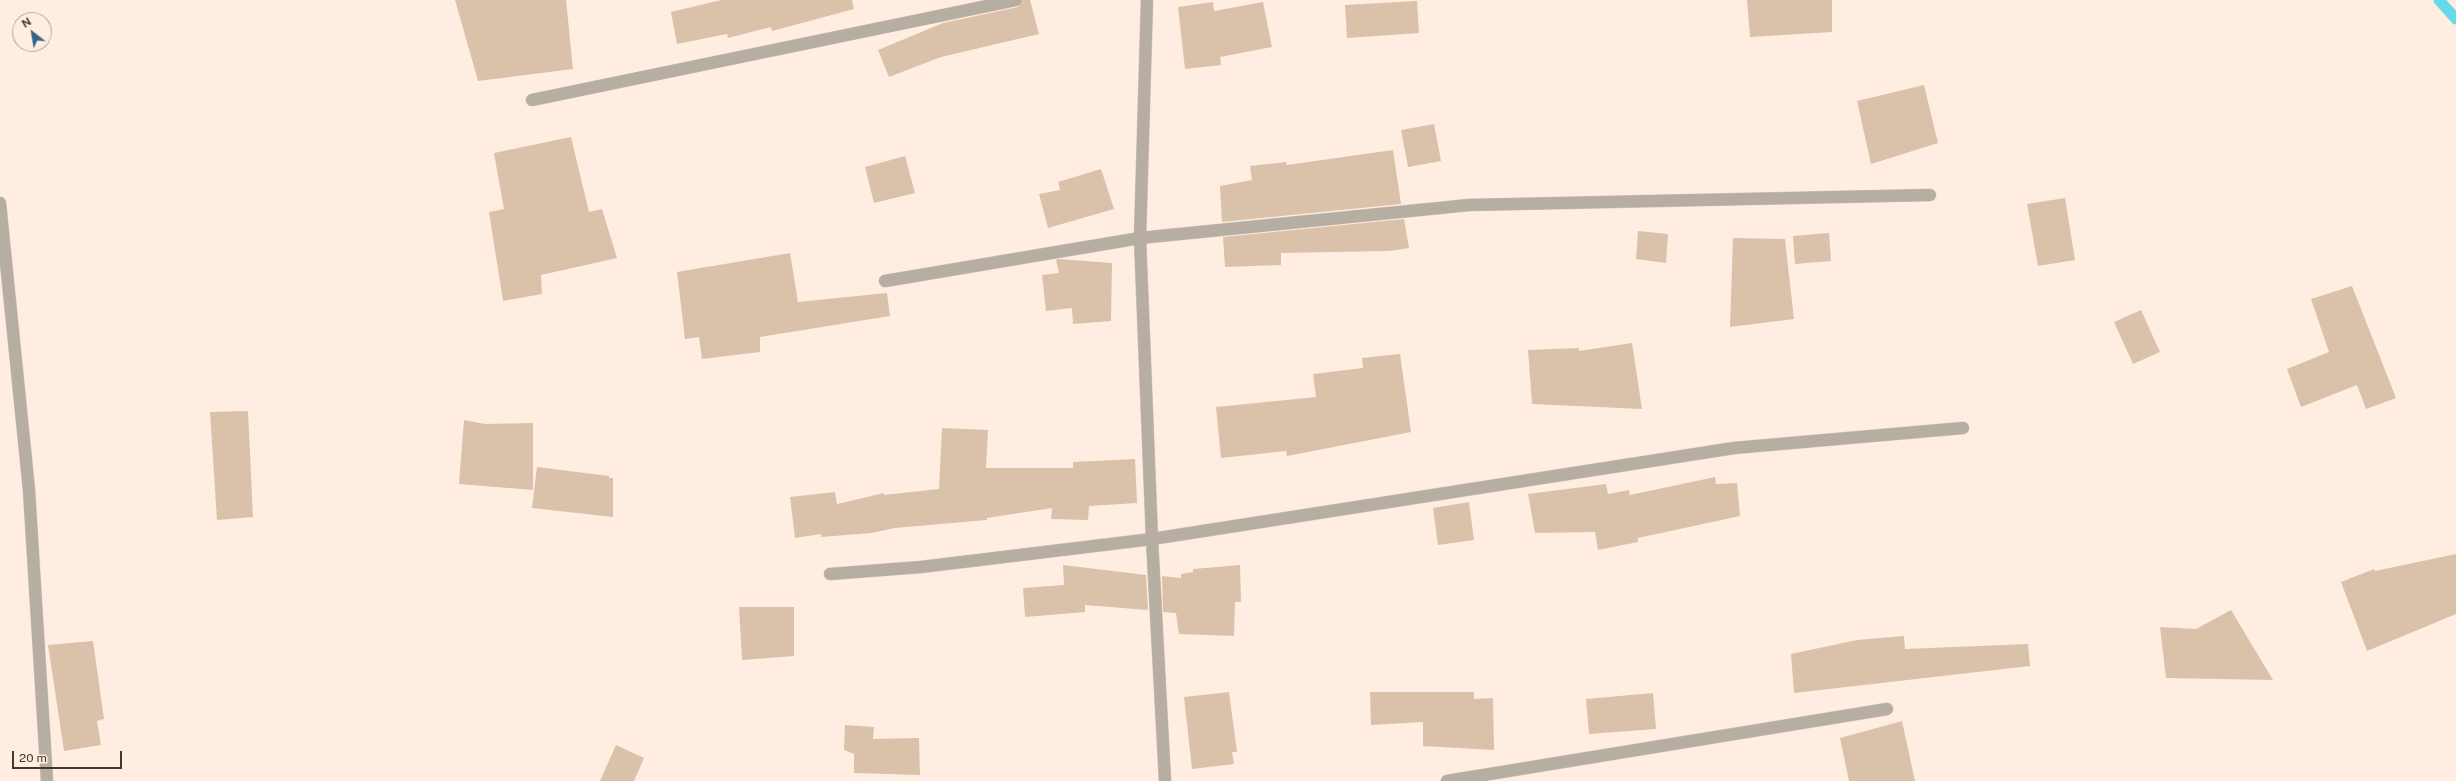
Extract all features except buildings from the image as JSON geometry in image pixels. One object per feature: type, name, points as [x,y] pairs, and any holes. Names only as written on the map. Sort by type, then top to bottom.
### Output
[{"type":"street","points":[[532,100],[1016,0]]},
{"type":"street","points":[[1147,0],[1140,238],[1152,539],[1165,781]]},
{"type":"street","points":[[885,281],[1140,238],[1469,204],[1930,195]]},
{"type":"street","points":[[0,203],[29,490],[46,781]]},
{"type":"street","points":[[830,574],[921,567],[1152,539],[1734,448],[1963,428]]},
{"type":"street","points":[[1447,781],[1887,709]]},
{"type":"waterway","points":[[2439,0],[2456,19]]}]
